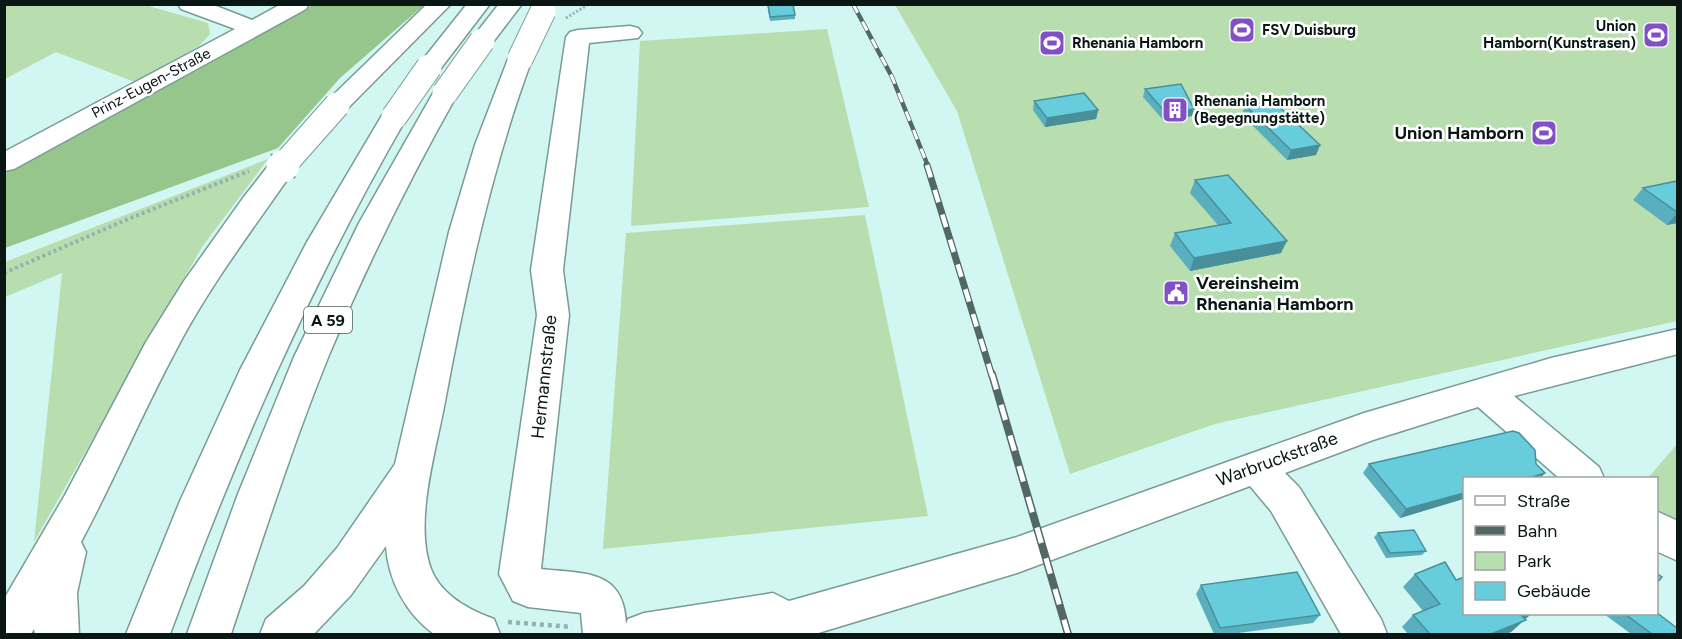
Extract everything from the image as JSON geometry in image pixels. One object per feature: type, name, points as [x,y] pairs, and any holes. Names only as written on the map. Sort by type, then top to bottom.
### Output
[{"type":"main road","points":[[189,4],[253,28]]},
{"type":"main road","name":"Prinz-Eugen-Straße","points":[[4,163],[298,4]]},
{"type":"main road","points":[[8,634],[79,507],[158,351],[195,289],[253,204],[282,167],[337,105],[440,4]]},
{"type":"main road","name":"A 59","points":[[209,634],[234,558],[297,390],[437,80],[479,4]]},
{"type":"main road","name":"A 59","points":[[148,634],[173,567],[245,396],[300,282],[353,183],[394,117],[482,41],[511,4]]},
{"type":"main road","points":[[470,632],[436,612],[418,588],[407,555],[407,520],[416,457],[460,242],[499,109],[545,8]]},
{"type":"main road","name":"Hermannstraße","points":[[591,631],[604,606],[591,594],[528,587],[520,574],[553,315],[547,270],[578,37],[630,33]]},
{"type":"main road","name":"Warbruckstraße","points":[[747,634],[1017,555],[1255,466],[1484,391],[1542,362],[1677,340]]},
{"type":"main road","points":[[1484,391],[1584,477]]},
{"type":"main road","points":[[282,634],[338,579],[363,547],[388,509],[416,457]]},
{"type":"main road","points":[[1255,466],[1285,499],[1365,634]]},
{"type":"main road","points":[[57,634],[54,617],[59,573],[79,507]]},
{"type":"main road","points":[[1658,530],[1677,543]]},
{"type":"main road","name":"Warbruckstraße","points":[[645,634],[882,595]]},
{"type":"path","points":[[470,632],[496,621],[591,631]]},
{"type":"green space","points":[[5,4],[145,5],[208,23],[210,34],[199,46],[135,82],[56,52],[5,79]]},
{"type":"green space","points":[[313,5],[424,5],[340,78],[278,148],[5,248],[5,170]]},
{"type":"green space","points":[[895,5],[1677,5],[1677,321],[1215,424],[1070,474],[957,111]]},
{"type":"green space","points":[[827,29],[869,207],[631,226],[640,41]]},
{"type":"green space","points":[[268,159],[202,247],[34,542],[62,273],[5,297],[5,262]]},
{"type":"green space","points":[[865,215],[928,516],[603,549],[626,233]]},
{"type":"green space","points":[[1677,444],[1677,527],[1658,514],[1658,477],[1649,477]]},
{"type":"building","points":[[768,4],[793,4],[795,15],[770,17]]},
{"type":"building","points":[[1181,84],[1194,109],[1166,113],[1145,89]]},
{"type":"building","points":[[1084,93],[1098,110],[1047,118],[1034,101]]},
{"type":"building","points":[[1273,101],[1320,145],[1291,150],[1245,105]]},
{"type":"building","points":[[1228,175],[1287,241],[1194,258],[1175,233],[1231,223],[1195,180]]},
{"type":"building","points":[[1677,181],[1677,212],[1643,188]]},
{"type":"building","points":[[1513,431],[1519,433],[1535,450],[1536,464],[1545,473],[1532,477],[1463,477],[1463,493],[1406,509],[1369,464]]},
{"type":"building","points":[[1414,530],[1426,551],[1390,553],[1378,533]]},
{"type":"building","points":[[1445,562],[1456,580],[1463,577],[1463,615],[1521,615],[1526,620],[1491,634],[1430,634],[1413,615],[1440,604],[1415,574]]},
{"type":"building","points":[[1297,572],[1320,615],[1220,628],[1201,585]]},
{"type":"building","points":[[1658,614],[1677,628],[1677,634],[1652,634],[1626,615]]},
{"type":"railway","points":[[853,4],[892,77],[928,166]]},
{"type":"railway","points":[[927,165],[992,376]]},
{"type":"railway","points":[[992,374],[1068,634]]},
{"type":"place","name":"FSV Duisburg","points":[[1242,30]]},
{"type":"place","name":"Union Hamborn(Kunstrasen)","points":[[1656,35]]},
{"type":"place","name":"Rhenania Hamborn","points":[[1052,43]]},
{"type":"place","name":"Rhenania Hamborn (Begegnungstätte)","points":[[1175,110]]},
{"type":"place","name":"Union Hamborn","points":[[1544,133]]},
{"type":"place","name":"Vereinsheim Rhenania Hamborn","points":[[1176,293]]}]
